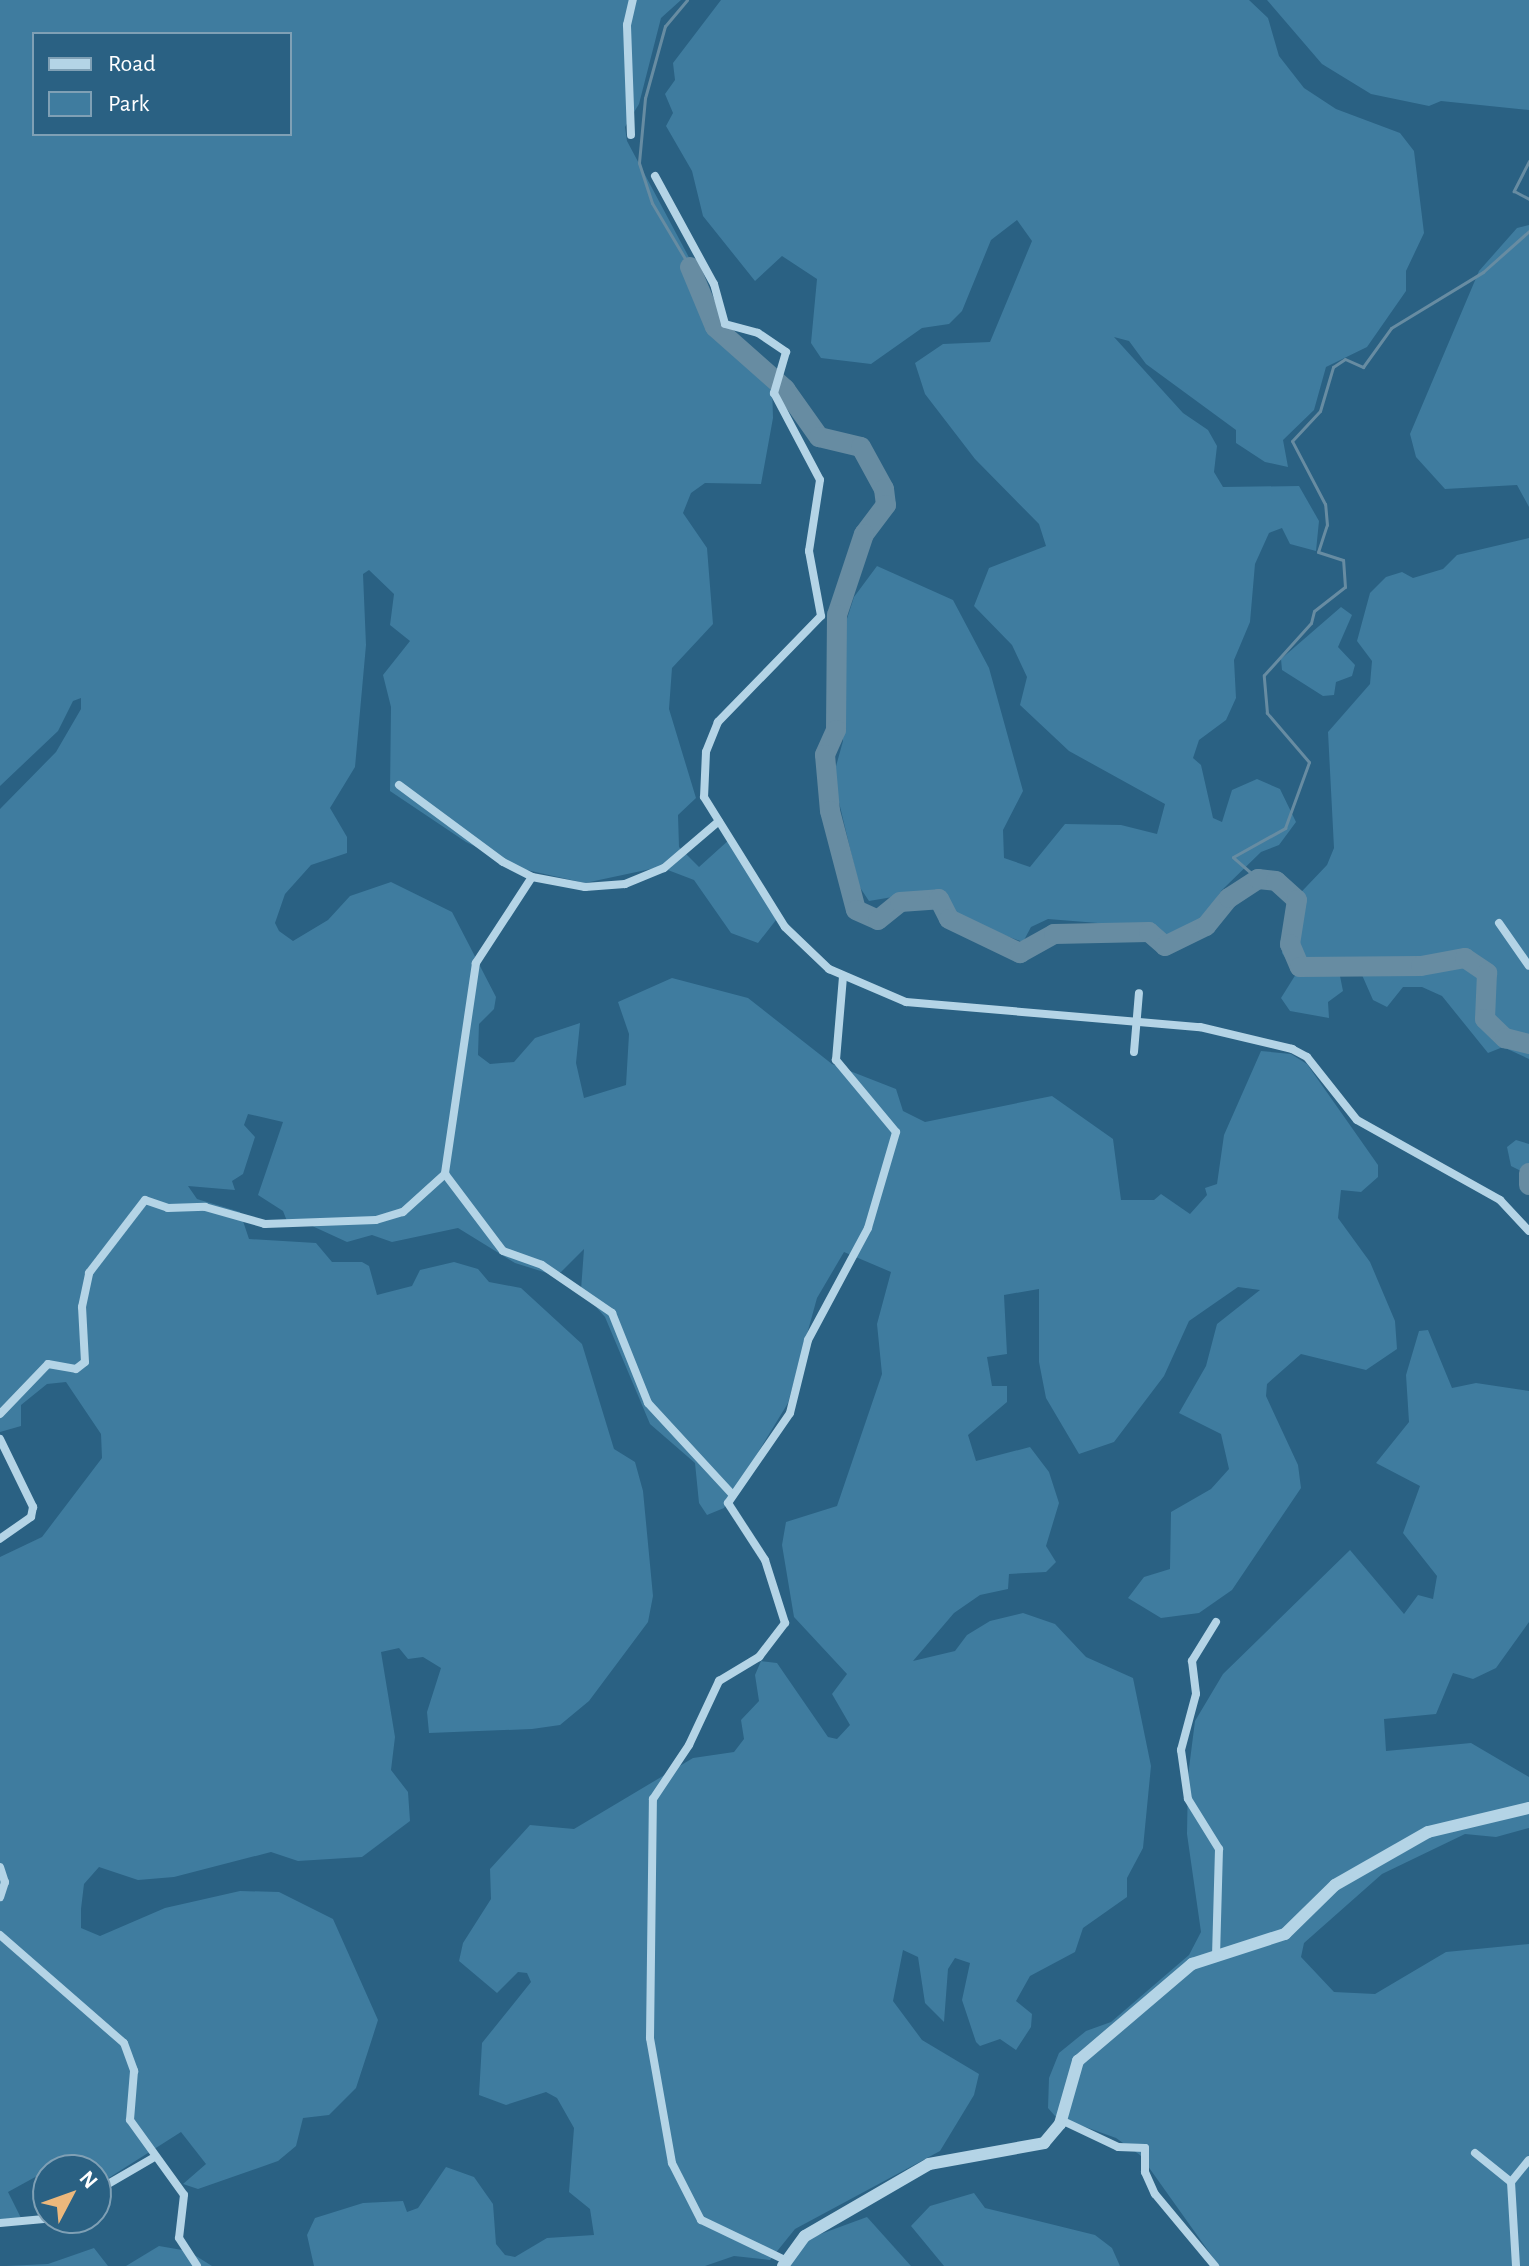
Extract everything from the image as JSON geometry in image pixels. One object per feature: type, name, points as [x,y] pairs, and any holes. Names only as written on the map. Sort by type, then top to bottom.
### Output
[{"type":"street","points":[[631,135],[627,25],[633,0]]},
{"type":"street","points":[[655,176],[714,284],[725,324],[758,333],[786,352],[784,375],[774,393],[820,480],[809,551],[821,616],[711,731],[704,797],[785,927],[843,977],[918,1005],[1200,1027],[1300,1052],[1357,1120],[1500,1200],[1529,1231]]},
{"type":"street","points":[[399,785],[532,877],[585,887],[625,884],[664,868],[719,821]]},
{"type":"street","points":[[0,1414],[48,1364],[76,1369],[85,1362],[82,1307],[89,1273],[145,1200],[168,1208],[205,1207],[265,1224],[376,1220],[403,1212],[445,1174],[476,963],[532,877]]},
{"type":"street","points":[[1499,923],[1529,966]]},
{"type":"street","points":[[843,977],[836,1060],[896,1132],[868,1228],[808,1340],[790,1413],[733,1495],[728,1509],[765,1560],[785,1623],[759,1657],[719,1681],[689,1745],[653,1799],[650,2038],[672,2163],[693,2209],[707,2225],[784,2263],[805,2236],[929,2164],[1038,2146],[1061,2120],[1078,2061],[1176,1975],[1216,1954],[1285,1934],[1335,1885],[1428,1832],[1529,1808]]},
{"type":"street","points":[[1134,1052],[1140,1023],[1139,993]]},
{"type":"street","points":[[445,1174],[503,1251],[542,1265],[612,1313],[648,1403],[733,1495]]},
{"type":"street","points":[[0,1439],[33,1507],[31,1517],[0,1539]]},
{"type":"street","points":[[1216,1622],[1194,1653],[1195,1702],[1181,1736],[1188,1799],[1219,1849],[1216,1954]]},
{"type":"street","points":[[0,1867],[5,1882],[0,1897]]},
{"type":"street","points":[[0,1935],[124,2043],[134,2071],[130,2120],[153,2158],[184,2195],[179,2238],[197,2266]]},
{"type":"street","points":[[1061,2120],[1118,2147],[1145,2148],[1145,2172],[1155,2194],[1215,2266]]},
{"type":"street","points":[[1475,2153],[1511,2182]]},
{"type":"street","points":[[112,2182],[153,2158]]},
{"type":"street","points":[[1516,2266],[1511,2182],[1529,2160]]},
{"type":"street","points":[[0,2223],[32,2220]]},
{"type":"green space","points":[[0,0],[681,0],[661,18],[639,104],[625,127],[627,141],[693,265],[708,321],[772,384],[773,418],[761,484],[705,483],[691,493],[683,513],[707,548],[713,624],[672,668],[669,709],[696,798],[678,815],[679,847],[699,867],[730,839],[776,920],[758,943],[731,933],[694,880],[660,867],[585,883],[522,869],[466,842],[390,791],[391,707],[383,675],[410,641],[390,625],[394,594],[369,570],[363,574],[366,645],[355,767],[330,808],[347,837],[347,853],[311,865],[285,894],[275,923],[279,931],[293,941],[328,920],[350,896],[391,882],[452,912],[496,997],[494,1009],[479,1024],[478,1055],[490,1064],[514,1062],[535,1038],[580,1023],[576,1063],[584,1098],[626,1085],[629,1034],[618,1002],[672,978],[748,998],[832,1064],[896,1089],[903,1111],[925,1122],[1052,1096],[1113,1139],[1121,1200],[1154,1200],[1161,1194],[1190,1214],[1207,1195],[1205,1188],[1217,1184],[1224,1135],[1261,1051],[1291,1054],[1307,1064],[1378,1165],[1378,1177],[1361,1192],[1341,1190],[1338,1218],[1370,1262],[1395,1321],[1397,1349],[1366,1370],[1301,1354],[1267,1384],[1266,1396],[1298,1465],[1301,1488],[1232,1590],[1199,1613],[1161,1618],[1128,1598],[1144,1577],[1170,1569],[1171,1512],[1211,1489],[1229,1469],[1221,1434],[1179,1413],[1206,1366],[1217,1324],[1260,1290],[1238,1287],[1189,1321],[1164,1376],[1114,1442],[1079,1454],[1046,1398],[1039,1362],[1039,1289],[1004,1295],[1007,1354],[987,1357],[992,1386],[1007,1386],[1007,1402],[968,1435],[976,1461],[1030,1447],[1049,1472],[1059,1503],[1046,1546],[1056,1562],[1046,1572],[1009,1574],[1008,1589],[980,1595],[954,1613],[913,1661],[955,1651],[967,1635],[990,1621],[1023,1613],[1055,1624],[1086,1657],[1133,1678],[1151,1766],[1143,1848],[1127,1878],[1127,1897],[1083,1928],[1075,1952],[1030,1976],[1016,2001],[1032,2014],[1031,2027],[1016,2050],[1000,2039],[980,2046],[976,2042],[962,2000],[970,1963],[955,1958],[948,1969],[944,2022],[925,2003],[918,1957],[903,1950],[893,2001],[922,2040],[979,2074],[974,2095],[940,2151],[795,2229],[770,2260],[734,2256],[705,2266],[314,2266],[307,2235],[315,2218],[363,2203],[403,2201],[407,2212],[418,2208],[446,2167],[474,2177],[493,2204],[496,2244],[505,2255],[515,2257],[547,2238],[594,2235],[590,2209],[569,2192],[574,2128],[557,2098],[546,2092],[506,2105],[479,2095],[482,2043],[531,1982],[527,1973],[518,1972],[497,1993],[459,1961],[463,1943],[491,1899],[490,1869],[530,1825],[574,1829],[693,1758],[734,1752],[744,1739],[741,1720],[759,1701],[755,1675],[761,1661],[777,1663],[828,1737],[837,1739],[850,1725],[832,1694],[847,1674],[794,1617],[782,1545],[786,1522],[837,1506],[882,1374],[877,1324],[891,1272],[844,1252],[817,1298],[788,1403],[724,1508],[707,1515],[699,1503],[695,1463],[650,1424],[605,1317],[581,1290],[584,1249],[561,1272],[547,1273],[515,1263],[458,1228],[392,1242],[372,1235],[347,1242],[310,1225],[289,1226],[283,1211],[258,1195],[283,1122],[248,1114],[244,1125],[255,1137],[243,1174],[232,1181],[235,1190],[188,1186],[197,1199],[240,1212],[249,1239],[316,1243],[332,1262],[362,1262],[369,1266],[377,1295],[412,1286],[420,1270],[454,1262],[478,1269],[489,1282],[521,1288],[582,1344],[614,1449],[635,1462],[643,1491],[653,1596],[648,1622],[589,1701],[560,1725],[532,1729],[429,1733],[427,1712],[441,1668],[423,1657],[408,1659],[399,1648],[381,1652],[395,1737],[391,1770],[408,1792],[410,1821],[362,1857],[298,1861],[271,1852],[174,1877],[138,1880],[99,1867],[84,1884],[81,1928],[100,1936],[165,1908],[240,1891],[279,1892],[333,1919],[378,2020],[356,2088],[329,2115],[303,2118],[296,2146],[278,2161],[198,2189],[183,2184],[206,2164],[181,2132],[112,2176],[112,2154],[32,2154],[32,2179],[8,2192],[22,2220],[0,2220],[0,1557],[42,1537],[102,1458],[101,1434],[66,1382],[47,1384],[21,1405],[21,1426],[0,1432],[0,809],[56,752],[81,709],[81,698],[73,701],[58,731],[0,786]]},
{"type":"green space","points":[[721,0],[1249,0],[1268,18],[1279,56],[1304,88],[1336,109],[1400,133],[1414,151],[1424,233],[1406,271],[1406,291],[1367,347],[1326,367],[1314,410],[1283,440],[1288,467],[1265,462],[1236,443],[1236,430],[1146,364],[1129,341],[1114,337],[1183,413],[1208,430],[1217,446],[1214,472],[1223,487],[1299,486],[1319,521],[1316,551],[1290,544],[1282,528],[1269,533],[1255,564],[1250,622],[1234,660],[1236,698],[1226,720],[1199,740],[1193,758],[1201,765],[1213,818],[1222,822],[1232,790],[1257,779],[1280,789],[1296,822],[1279,845],[1261,852],[1222,890],[1198,925],[1172,936],[1135,926],[1048,919],[1031,927],[1023,942],[963,920],[928,891],[869,901],[859,886],[833,777],[843,741],[844,628],[854,597],[877,566],[953,600],[989,668],[1023,791],[1003,830],[1004,858],[1030,867],[1065,824],[1121,825],[1157,834],[1165,804],[1069,751],[1020,705],[1027,677],[1012,645],[974,606],[989,568],[1046,546],[1039,524],[975,459],[925,394],[915,363],[943,344],[990,342],[1032,241],[1017,220],[991,240],[962,311],[949,324],[922,328],[871,364],[821,358],[811,343],[817,279],[782,256],[755,281],[703,216],[692,171],[666,126],[673,113],[665,94],[675,80],[673,63]]},
{"type":"green space","points":[[1267,0],[1529,0],[1529,110],[1441,101],[1429,106],[1371,94],[1322,64]]},
{"type":"green space","points":[[1529,225],[1529,507],[1517,485],[1445,489],[1416,457],[1410,434],[1479,271],[1517,228]]},
{"type":"green space","points":[[1529,538],[1529,1059],[1503,1047],[1488,1053],[1442,996],[1422,987],[1403,987],[1387,1007],[1373,1000],[1362,975],[1350,967],[1339,971],[1343,991],[1328,1002],[1329,1018],[1290,1011],[1281,998],[1296,974],[1282,953],[1286,908],[1327,865],[1334,848],[1328,732],[1370,684],[1372,661],[1357,641],[1370,593],[1386,577],[1402,572],[1413,578],[1443,569],[1457,555]]},
{"type":"green space","points":[[1341,607],[1352,615],[1338,647],[1355,665],[1352,676],[1336,682],[1334,695],[1323,696],[1282,670],[1281,659]]},
{"type":"green space","points":[[1516,1140],[1529,1144],[1529,1175],[1511,1166],[1507,1147]]},
{"type":"green space","points":[[1428,1330],[1452,1388],[1476,1383],[1529,1391],[1529,1622],[1496,1668],[1473,1679],[1453,1673],[1436,1714],[1384,1719],[1386,1751],[1471,1743],[1529,1777],[1529,1828],[1496,1837],[1465,1834],[1382,1874],[1304,1943],[1301,1957],[1334,1992],[1375,1994],[1446,1952],[1529,1944],[1529,2266],[1219,2266],[1140,2155],[1116,2138],[1055,2116],[1048,2108],[1049,2078],[1059,2053],[1086,2031],[1111,2022],[1189,1955],[1201,1932],[1187,1834],[1188,1776],[1195,1721],[1223,1674],[1350,1550],[1404,1614],[1418,1595],[1433,1599],[1437,1576],[1403,1533],[1420,1486],[1376,1463],[1409,1422],[1406,1375],[1419,1331]]},
{"type":"green space","points":[[974,2193],[985,2208],[1095,2235],[1112,2248],[1120,2266],[944,2266],[911,2226],[930,2206]]},
{"type":"green space","points":[[867,2217],[911,2266],[790,2266],[807,2239]]},
{"type":"green space","points":[[159,2246],[188,2251],[212,2266],[126,2266]]},
{"type":"green space","points":[[94,2248],[108,2266],[6,2266],[48,2264]]},
{"type":"waterway","points":[[687,0],[665,26],[645,98],[639,163],[652,203],[690,267]]},
{"type":"waterway","points":[[1529,161],[1514,191],[1529,199]]},
{"type":"waterway","points":[[1258,879],[1233,857],[1285,828],[1309,762],[1267,713],[1264,675],[1311,623],[1314,611],[1345,587],[1343,560],[1318,552],[1327,525],[1325,504],[1292,441],[1320,411],[1333,367],[1345,359],[1363,367],[1391,328],[1483,272],[1529,231]]},
{"type":"waterway","points":[[690,267],[715,327],[785,389],[819,437],[861,447],[884,489],[886,505],[864,534],[837,615],[836,730],[825,755],[830,811],[856,910],[878,920],[900,902],[939,899],[949,919],[1020,953],[1054,934],[1149,932],[1165,946],[1206,926],[1229,898],[1258,879],[1276,881],[1297,900],[1290,944],[1300,967],[1421,966],[1465,958],[1487,973],[1485,1019],[1505,1038],[1529,1044]]},
{"type":"waterway","points":[[1529,1173],[1529,1185]]}]
